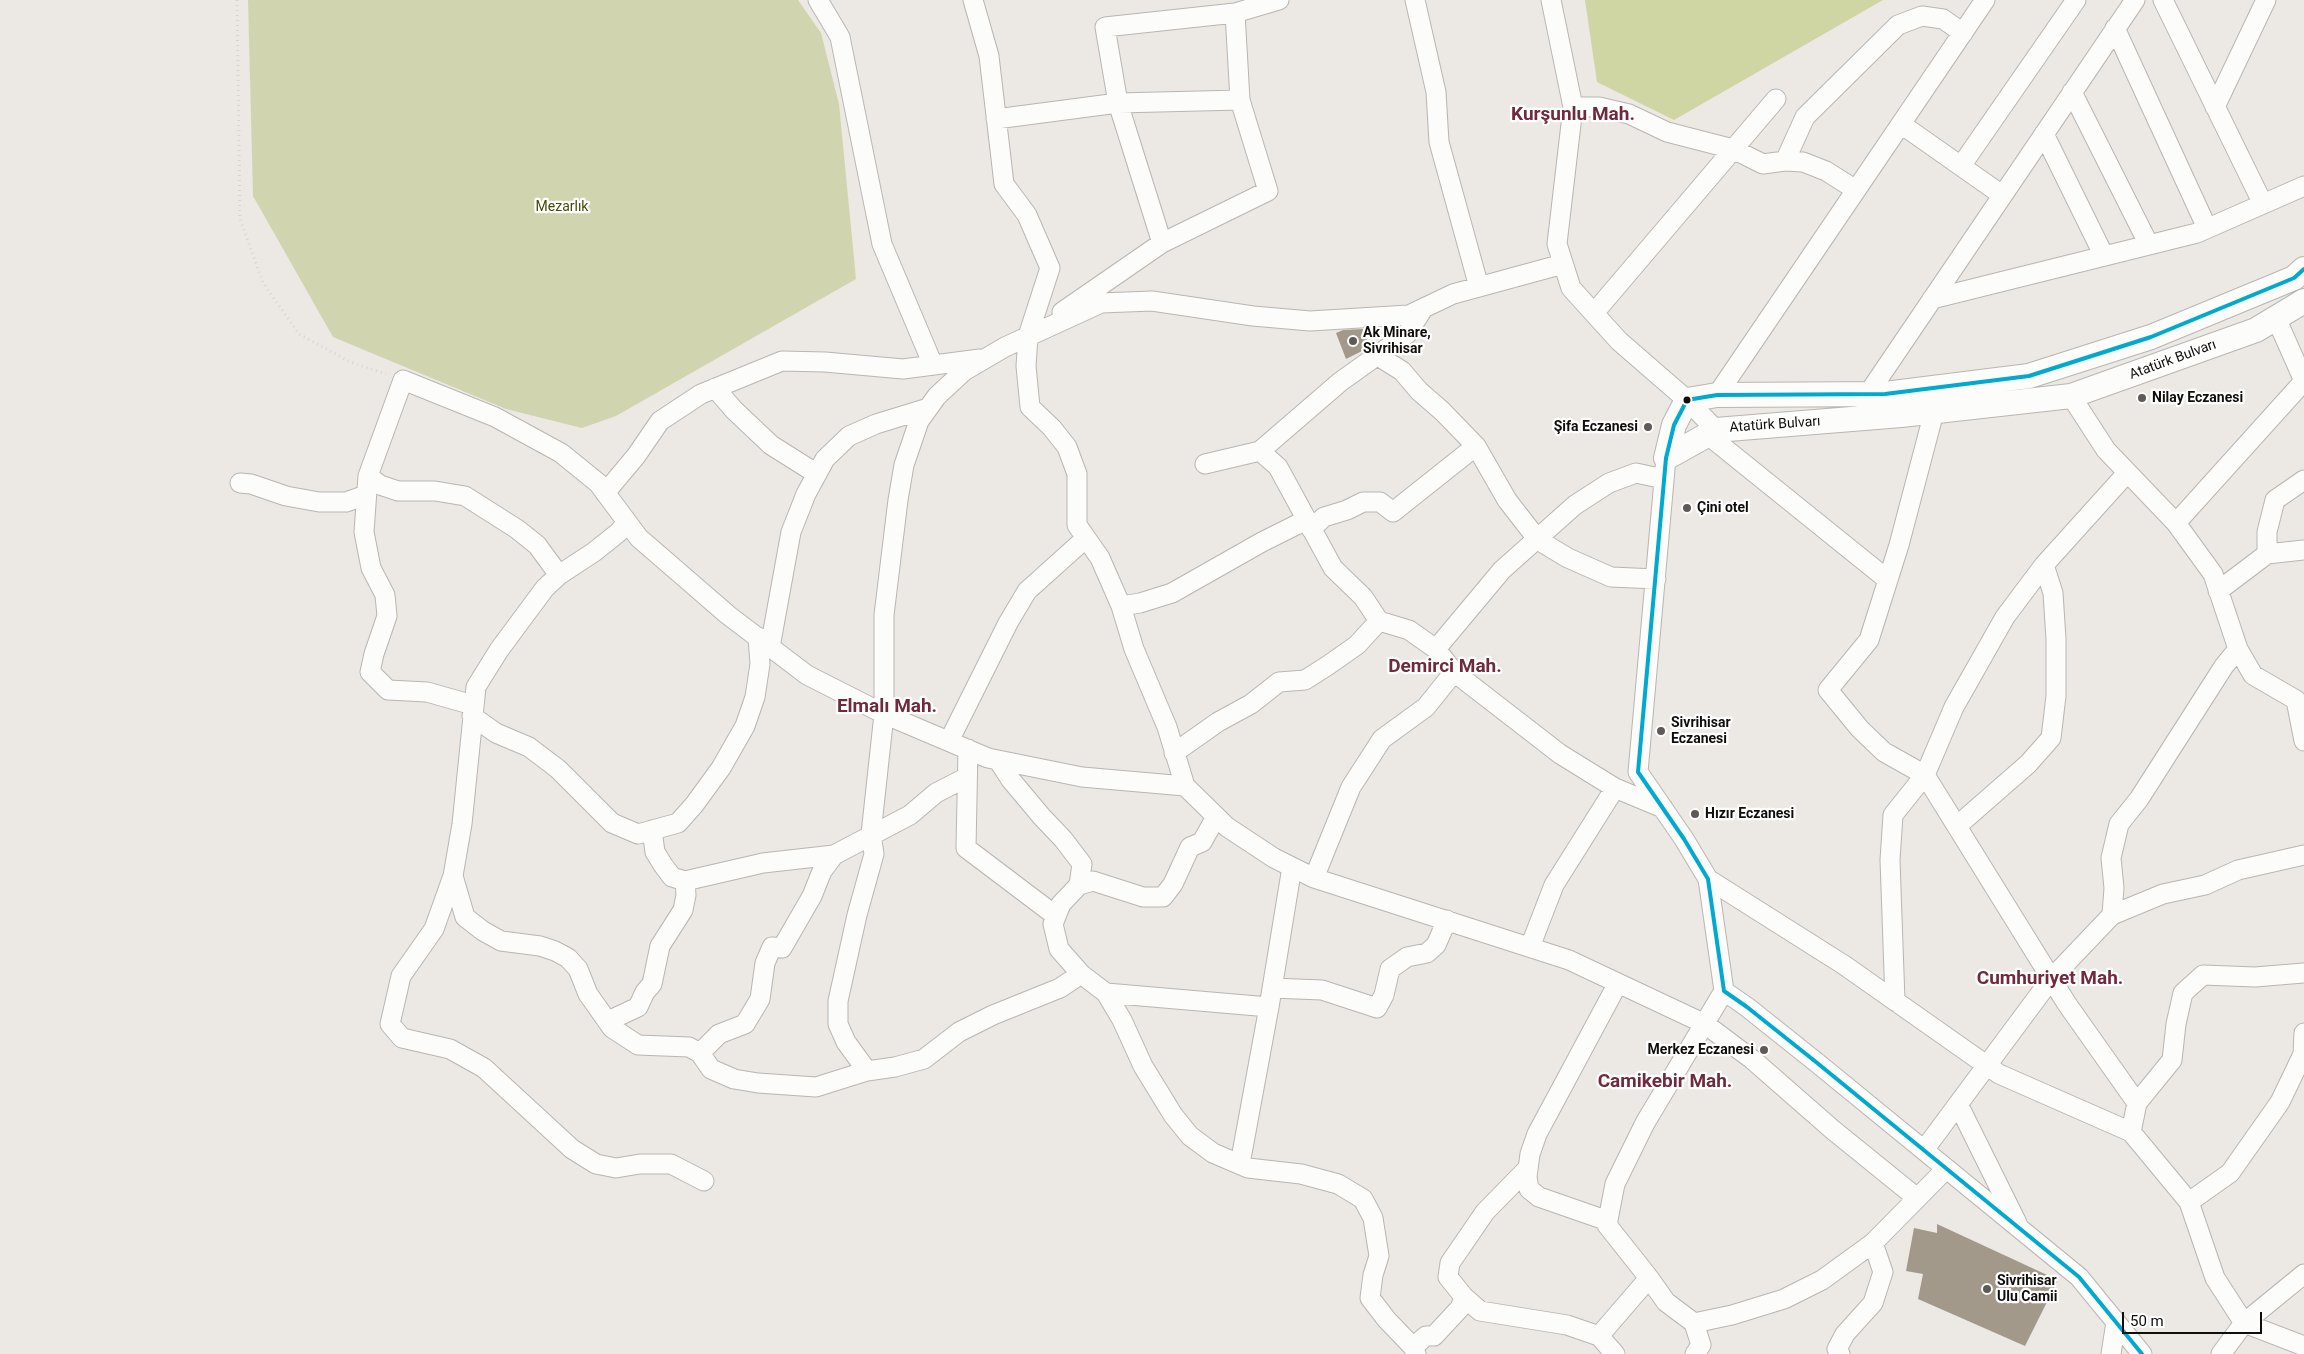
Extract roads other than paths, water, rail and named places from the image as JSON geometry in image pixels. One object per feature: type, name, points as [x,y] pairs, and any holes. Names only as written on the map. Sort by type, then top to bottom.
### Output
[{"type":"main road","name":"Atatürk Bulvarı","points":[[1688,400],[1717,395],[1885,394],[2029,376],[2151,338],[2294,278],[2304,269]]},
{"type":"main road","name":"Atatürk Bulvarı","points":[[1665,468],[1712,432],[1934,412],[2071,396],[2256,330],[2304,301]]},
{"type":"main road","points":[[1665,468],[1674,425],[1688,400]]},
{"type":"street","points":[[818,0],[840,37],[882,244],[933,365]]},
{"type":"street","points":[[973,0],[989,56],[1004,184],[1027,215],[1050,268],[1028,336],[1026,366],[1030,407],[1068,447],[1077,474],[1076,525],[1100,558],[1121,606],[1134,649],[1152,690],[1184,786],[1227,827],[1266,853],[1314,878],[1569,960],[1705,1024],[1753,1060],[1833,1130],[1917,1198]]},
{"type":"street","points":[[1162,243],[1118,103],[1105,27],[1235,13],[1279,0]]},
{"type":"street","points":[[1415,0],[1436,92],[1439,142],[1479,287]]},
{"type":"street","points":[[1551,0],[1573,107],[1557,244],[1571,288],[1619,340],[1688,400],[1712,432],[1888,580]]},
{"type":"street","points":[[1717,395],[1986,0]]},
{"type":"street","points":[[1961,166],[2076,0]]},
{"type":"street","points":[[1865,418],[1868,394],[2134,0]]},
{"type":"street","points":[[2162,0],[2263,204]]},
{"type":"street","points":[[2215,107],[2266,0]]},
{"type":"street","points":[[1028,336],[1088,292],[1162,243],[1268,191],[1240,100],[1235,13]]},
{"type":"street","points":[[1785,161],[1805,117],[1898,25],[1922,16],[1942,18],[1963,33]]},
{"type":"street","points":[[2115,28],[2207,228]]},
{"type":"street","points":[[2072,92],[2149,245]]},
{"type":"street","points":[[1594,313],[1776,98]]},
{"type":"street","points":[[996,120],[1118,103],[1240,100]]},
{"type":"street","points":[[1573,107],[1598,107],[1629,114],[1667,132],[1733,149],[1762,164],[1785,161],[1803,162],[1818,168],[1856,190]]},
{"type":"street","points":[[1901,124],[2002,195]]},
{"type":"street","points":[[2044,134],[2104,256]]},
{"type":"street","points":[[1932,299],[2149,245],[2207,228],[2304,186]]},
{"type":"street","points":[[867,1071],[846,1042],[838,1024],[841,981],[874,854],[871,834],[884,714],[884,615],[898,500],[907,456],[919,421],[937,396],[964,371],[986,358],[1028,336],[1101,303],[1152,301],[1253,316],[1310,321],[1409,315],[1453,294],[1563,264]]},
{"type":"street","points":[[1205,464],[1260,452],[1340,382],[1407,334],[1423,309]]},
{"type":"street","points":[[2176,523],[2304,381],[2276,318]]},
{"type":"street","points":[[1378,356],[1402,371],[1419,391],[1442,411],[1476,446],[1507,500],[1538,540],[1568,558],[1611,578],[1656,579]]},
{"type":"street","points":[[605,493],[636,456],[660,421],[701,394],[782,361],[825,362],[903,369],[986,358]]},
{"type":"street","points":[[928,408],[876,424],[849,436],[826,459],[817,474],[791,532],[764,642],[755,697],[745,726],[721,768],[694,805],[678,823],[638,834],[612,823],[558,770],[529,747],[496,732],[472,710],[427,692],[388,690],[370,672],[387,616],[385,595],[371,568],[364,532],[368,476],[403,380],[495,417],[562,453],[598,483],[639,538],[728,614],[764,642],[807,675],[884,714],[998,760],[1082,777],[1184,786]]},
{"type":"street","points":[[715,388],[734,410],[771,445],[817,474]]},
{"type":"street","points":[[2071,396],[2106,450],[2176,523],[2213,574],[2238,649],[2253,675],[2296,700],[2304,741]]},
{"type":"street","points":[[1934,412],[1888,580],[1869,640],[1828,690],[1860,729],[1884,752],[1925,775],[2051,980],[2137,1103]]},
{"type":"street","points":[[1121,606],[1140,604],[1172,593],[1262,542],[1364,502],[1380,502],[1393,512],[1476,446]]},
{"type":"street","points":[[1260,452],[1278,468],[1333,568],[1362,597],[1379,621],[1409,630],[1436,649],[1454,672],[1560,754],[1615,788],[1663,808]]},
{"type":"street","points":[[1436,649],[1502,570],[1538,540],[1554,521],[1609,483],[1636,473],[1665,468],[1638,772],[1684,839],[1708,879],[1724,992],[1644,1123],[1614,1184],[1607,1225],[1666,1302],[1694,1323],[1701,1345],[1696,1354]]},
{"type":"street","points":[[1895,1001],[1890,860],[1893,815],[1925,775],[1954,707],[2005,617],[2044,565],[2128,473]]},
{"type":"street","points":[[368,476],[380,485],[398,491],[435,492],[465,496],[518,529],[537,545],[559,575]]},
{"type":"street","points":[[2267,554],[2267,532],[2276,500],[2304,480]]},
{"type":"street","points":[[240,482],[286,496],[320,502],[346,502],[366,495]]},
{"type":"street","points":[[627,522],[619,532],[594,552],[559,575],[545,588],[499,650],[476,687],[472,710],[462,824],[452,876],[434,929],[401,976],[390,1024],[402,1038],[450,1049],[484,1068],[572,1149],[596,1164],[616,1168],[640,1164],[671,1164],[704,1181]]},
{"type":"street","points":[[949,741],[1008,623],[1027,591],[1086,538]]},
{"type":"street","points":[[2218,591],[2267,554],[2304,550]]},
{"type":"street","points":[[1957,826],[2028,764],[2051,738],[2056,696],[2056,639],[2053,593],[2044,565]]},
{"type":"street","points":[[1174,753],[1218,722],[1251,704],[1279,682],[1305,680],[1327,666],[1358,645],[1379,621]]},
{"type":"street","points":[[2112,915],[2114,888],[2111,858],[2119,824],[2139,799],[2224,666],[2238,649]]},
{"type":"street","points":[[1314,878],[1350,787],[1382,739],[1426,707],[1454,672]]},
{"type":"street","points":[[968,749],[966,848],[1056,916]]},
{"type":"street","points":[[998,760],[1011,780],[1042,817],[1063,838],[1082,864],[1079,885]]},
{"type":"street","points":[[652,830],[652,841],[659,859],[672,876],[685,881],[763,863],[834,855],[910,815],[936,793],[967,777]]},
{"type":"street","points":[[1530,947],[1554,886],[1615,788]]},
{"type":"street","points":[[1216,817],[1202,842],[1190,847],[1172,884],[1163,897],[1143,896],[1093,881],[1079,885],[1062,904],[1053,924],[1059,948],[1081,974],[1106,993],[1122,1020],[1143,1066],[1173,1115],[1190,1136],[1213,1153],[1248,1168],[1301,1174],[1338,1184],[1363,1198],[1373,1218],[1379,1256],[1373,1274],[1370,1298],[1386,1320],[1414,1351],[1426,1336],[1434,1336],[1460,1308],[1464,1297]]},
{"type":"street","points":[[700,1053],[719,1034],[745,1024],[760,999],[765,963],[772,947],[782,948],[812,896],[822,871],[834,855]]},
{"type":"street","points":[[1924,1150],[1959,1106],[2051,980],[2112,915],[2164,894],[2205,885],[2238,870],[2304,855]]},
{"type":"street","points":[[1240,1164],[1292,867]]},
{"type":"street","points":[[452,876],[465,917],[482,931],[501,941],[540,946],[568,958],[578,970],[588,994],[612,1028],[638,1044],[689,1047],[700,1053],[711,1070],[734,1079],[758,1083],[816,1087],[867,1071],[896,1068],[924,1059],[959,1032],[993,1015],[1060,988],[1081,974]]},
{"type":"street","points":[[1708,879],[1844,964],[1999,1074],[2131,1132],[2189,1202],[2215,1278],[2244,1323],[2304,1346]]},
{"type":"street","points":[[608,1021],[638,1006],[645,992],[652,984],[660,946],[683,910],[686,895],[685,881]]},
{"type":"street","points":[[1272,988],[1322,990],[1377,1008],[1384,995],[1390,969],[1407,958],[1427,953],[1436,944],[1447,920]]},
{"type":"street","points":[[2131,1132],[2137,1103],[2172,1060],[2176,1024],[2183,993],[2203,975],[2255,977],[2304,973]]},
{"type":"street","points":[[1608,1221],[1540,1197],[1529,1189],[1527,1177],[1530,1154],[1537,1134],[1618,983]]},
{"type":"street","points":[[1724,992],[1763,1019],[2079,1277],[2142,1354]]},
{"type":"street","points":[[1106,993],[1269,1007]]},
{"type":"street","points":[[2189,1202],[2230,1173],[2280,1102],[2303,1053],[2304,1033]]},
{"type":"street","points":[[1959,1106],[2020,1229]]},
{"type":"street","points":[[1528,1168],[1485,1212],[1450,1263],[1448,1277],[1464,1297],[1480,1311],[1567,1325],[1598,1336],[1615,1354]]},
{"type":"street","points":[[1694,1323],[1732,1315],[1784,1299],[1822,1280],[1873,1243],[1946,1168]]},
{"type":"street","points":[[1840,1354],[1838,1349],[1845,1334],[1873,1303],[1883,1272],[1873,1243]]},
{"type":"street","points":[[2221,1354],[2244,1323],[2304,1274]]},
{"type":"street","points":[[1598,1336],[1649,1278]]},
{"type":"street","points":[[2111,1354],[2116,1322]]},
{"type":"place","name":"Ak Minare, Sivrihisar","points":[[1353,341]]},
{"type":"place","name":"Nilay Eczanesi","points":[[2142,398]]},
{"type":"place","name":"Şifa Eczanesi","points":[[1648,427]]},
{"type":"place","name":"Çini otel","points":[[1687,508]]},
{"type":"place","name":"Sivrihisar Eczanesi","points":[[1661,731]]},
{"type":"place","name":"Hızır Eczanesi","points":[[1695,814]]},
{"type":"place","name":"Merkez Eczanesi","points":[[1764,1050]]},
{"type":"place","name":"Sivrihisar Ulu Camii","points":[[1987,1289]]},
{"type":"district","name":"Kurşunlu Mah.","points":[[1573,115]]},
{"type":"district","name":"Demirci Mah.","points":[[1445,667]]},
{"type":"district","name":"Elmalı Mah.","points":[[887,707]]},
{"type":"district","name":"Cumhuriyet Mah.","points":[[2050,979]]},
{"type":"district","name":"Camikebir Mah.","points":[[1665,1082]]},
{"type":"park label","name":"Mezarlık","points":[[562,207]]}]
